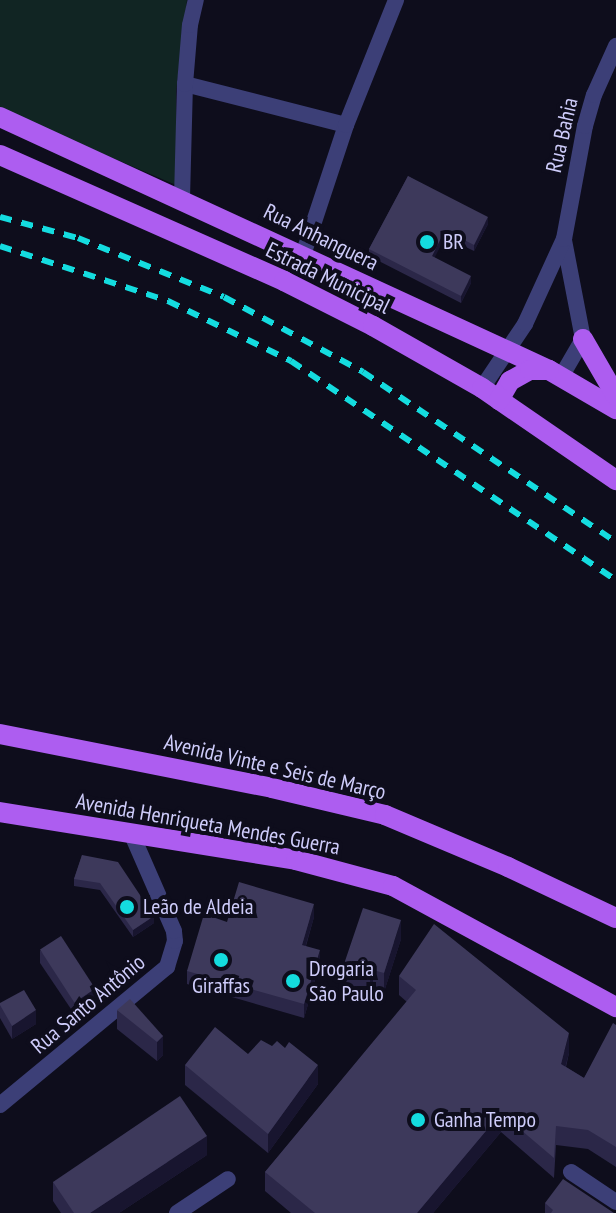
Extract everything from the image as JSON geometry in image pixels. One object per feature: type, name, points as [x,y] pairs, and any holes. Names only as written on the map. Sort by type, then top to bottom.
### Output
[{"type":"main road","name":"Rua Anhanguera","points":[[0,117],[182,198],[555,373],[616,409]]},
{"type":"main road","name":"Estrada Municipal","points":[[0,155],[284,281],[373,326],[490,394],[616,480]]},
{"type":"main road","points":[[583,339],[608,371],[616,396]]},
{"type":"main road","points":[[490,394],[530,370],[555,373]]},
{"type":"main road","points":[[586,459],[616,469]]},
{"type":"main road","name":"Avenida Vinte e Seis de Março","points":[[0,734],[259,785],[385,815],[508,867],[616,918]]},
{"type":"main road","name":"Avenida Henriqueta Mendes Guerra","points":[[0,812],[296,860],[393,886],[616,1007]]},
{"type":"street","points":[[182,198],[185,84],[190,25],[196,0]]},
{"type":"street","points":[[303,255],[346,125],[396,0]]},
{"type":"street","name":"Rua Bahia","points":[[564,239],[585,126],[594,95],[616,46]]},
{"type":"street","points":[[185,84],[346,125]]},
{"type":"street","points":[[555,373],[583,339],[564,239]]},
{"type":"street","points":[[490,394],[504,351],[525,324],[564,239]]},
{"type":"street","name":"Rua Santo Antônio","points":[[0,1105],[167,967],[175,941],[174,931],[132,835]]},
{"type":"street","points":[[571,1172],[616,1202]]},
{"type":"street","points":[[177,1213],[228,1179]]},
{"type":"green space","points":[[0,0],[187,0],[176,92],[176,185],[0,110]]},
{"type":"building","name":"BR","points":[[408,176],[488,217],[474,245],[445,230],[432,256],[471,276],[461,296],[369,249]]},
{"type":"building","name":"Leão de Aldeia","points":[[82,855],[118,862],[154,916],[133,930],[100,883],[74,879]]},
{"type":"building","points":[[239,882],[314,904],[302,945],[320,950],[304,1004],[187,971],[204,914],[227,922]]},
{"type":"building","points":[[363,908],[401,920],[384,973],[373,970],[370,977],[346,969],[344,964]]},
{"type":"building","points":[[434,924],[569,1033],[561,1064],[584,1078],[613,1023],[616,1025],[616,1147],[588,1130],[556,1126],[554,1158],[501,1113],[417,1213],[315,1213],[265,1172],[416,990],[399,976]]},
{"type":"building","points":[[61,936],[95,989],[74,1002],[40,950]]},
{"type":"building","points":[[24,990],[36,1010],[12,1026],[0,1003]]},
{"type":"building","points":[[130,999],[163,1036],[157,1042],[117,1010]]},
{"type":"building","points":[[215,1027],[248,1054],[261,1040],[272,1046],[277,1041],[285,1048],[289,1042],[318,1065],[268,1134],[185,1065]]},
{"type":"building","points":[[180,1096],[207,1136],[90,1213],[74,1213],[53,1182]]},
{"type":"building","points":[[563,1179],[614,1213],[551,1213],[553,1210],[545,1203]]},
{"type":"railway","points":[[0,217],[78,238],[224,297],[363,372],[616,542]]},
{"type":"railway","points":[[0,246],[168,301],[291,361],[616,580]]},
{"type":"place","name":"BR","points":[[427,242]]},
{"type":"place","name":"Leão de Aldeia","points":[[127,907]]},
{"type":"place","name":"Giraffas","points":[[221,960]]},
{"type":"place","name":"Drogaria São Paulo","points":[[293,981]]},
{"type":"place","name":"Ganha Tempo","points":[[418,1120]]}]
